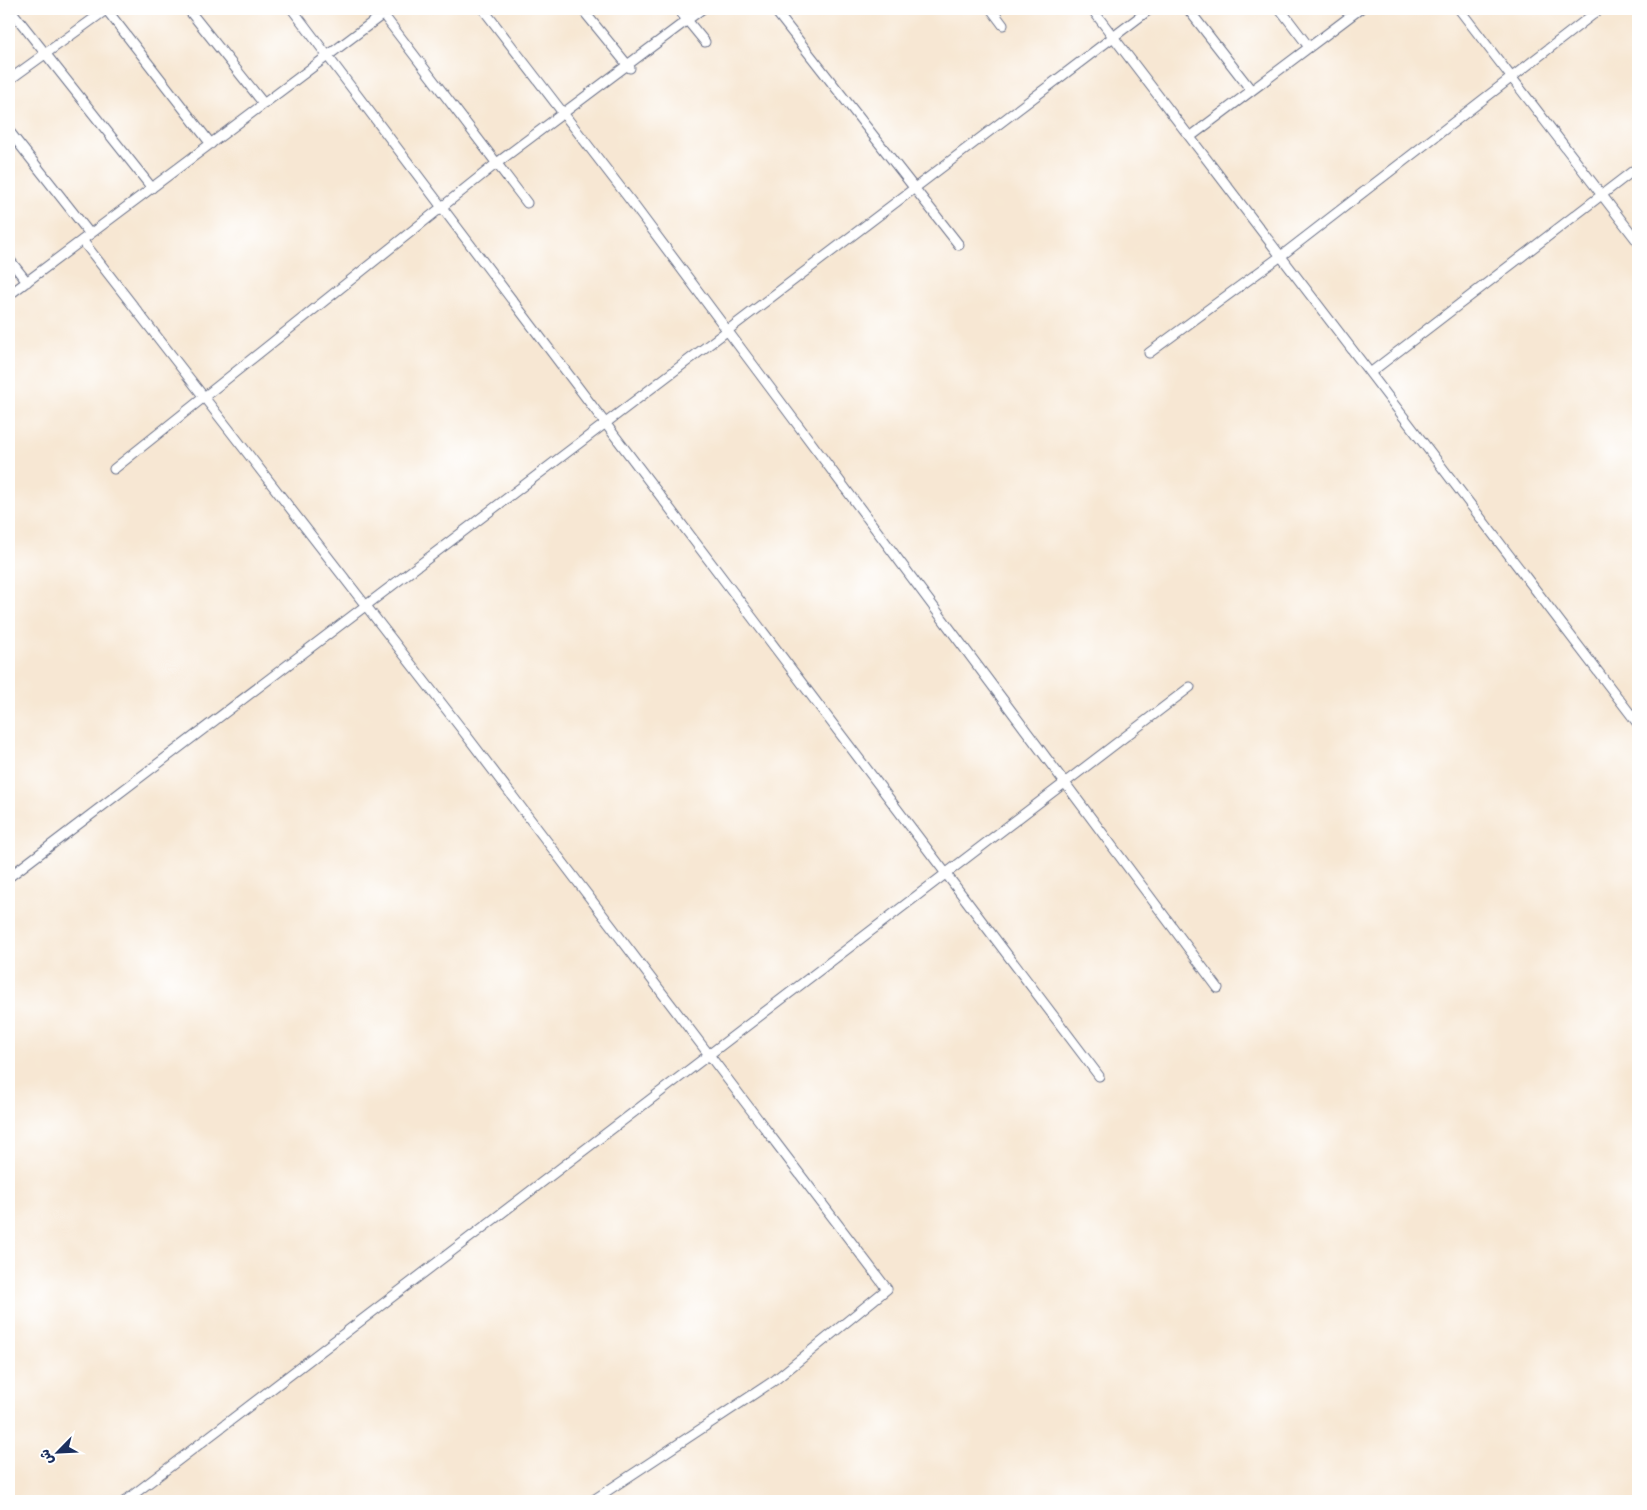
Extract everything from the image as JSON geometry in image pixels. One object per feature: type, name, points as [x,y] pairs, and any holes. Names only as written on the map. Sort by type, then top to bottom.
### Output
[{"type":"street","points":[[10,9],[152,188]]},
{"type":"street","points":[[9,80],[107,9],[211,144]]},
{"type":"street","points":[[188,9],[264,104]]},
{"type":"street","points":[[292,9],[1099,1076]]},
{"type":"street","points":[[483,9],[728,330],[1218,988]]},
{"type":"street","points":[[582,9],[629,67]]},
{"type":"street","points":[[678,9],[705,42]]},
{"type":"street","points":[[114,468],[497,164],[629,67],[702,9]]},
{"type":"street","points":[[774,9],[959,246]]},
{"type":"street","points":[[991,9],[1003,25]]},
{"type":"street","points":[[1092,9],[1638,724]]},
{"type":"street","points":[[9,877],[1150,9]]},
{"type":"street","points":[[1188,9],[1251,90]]},
{"type":"street","points":[[1280,9],[1309,47]]},
{"type":"street","points":[[1190,137],[1360,9]]},
{"type":"street","points":[[1459,9],[1638,242]]},
{"type":"street","points":[[1149,353],[1281,256],[1600,9]]},
{"type":"street","points":[[9,295],[264,104],[384,10],[527,203]]},
{"type":"street","points":[[9,131],[204,397],[366,605],[887,1289],[775,1380],[592,1501]]},
{"type":"street","points":[[1370,373],[1638,167]]},
{"type":"street","points":[[9,259],[27,282]]},
{"type":"street","points":[[125,1501],[1190,687]]}]
